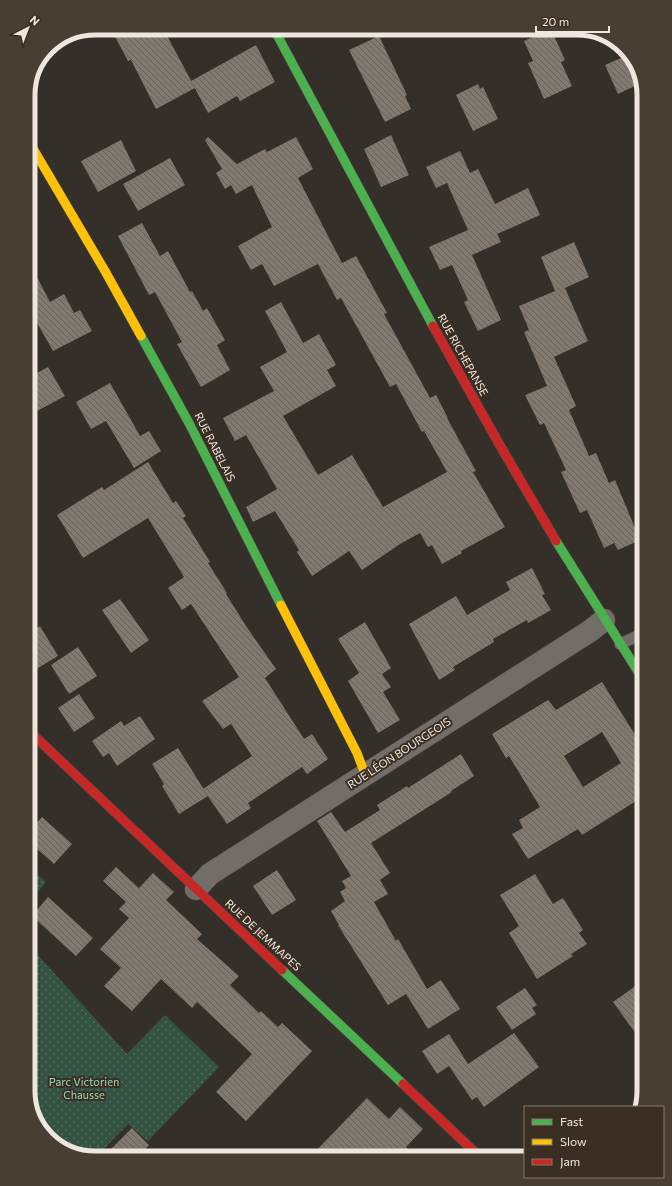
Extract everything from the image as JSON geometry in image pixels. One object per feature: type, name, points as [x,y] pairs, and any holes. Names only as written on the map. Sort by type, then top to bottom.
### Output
[{"type":"street","name":"RUE RICHEPANSE","points":[[277,35],[467,388],[604,620],[637,670]]},
{"type":"street","name":"RUE RABELAIS","points":[[35,152],[105,271],[189,423],[353,746],[365,774]]},
{"type":"street","name":"RUE LÉON BOURGEOIS","points":[[196,888],[210,874],[590,631],[604,620]]},
{"type":"street","name":"RUE DE JEMMAPES","points":[[35,737],[474,1151]]},
{"type":"lane","points":[[620,644],[637,636]]},
{"type":"green space","points":[[35,872],[46,882],[35,895]]},
{"type":"green space","name":"Parc Victorien Chausse","points":[[35,952],[127,1054],[165,1015],[219,1067],[148,1141],[128,1124],[102,1151],[91,1151],[76,1148],[62,1141],[50,1130],[41,1117],[37,1106],[35,1091]]},
{"type":"building","points":[[114,35],[167,35],[195,88],[156,109],[131,60],[128,61]]},
{"type":"building","points":[[538,35],[554,35],[565,60],[561,62],[572,86],[544,99],[528,63],[533,61],[524,41]]},
{"type":"building","points":[[379,36],[407,95],[405,96],[411,109],[385,122],[349,50]]},
{"type":"building","points":[[256,45],[275,82],[240,101],[237,96],[208,113],[191,81]]},
{"type":"building","points":[[623,57],[631,69],[636,85],[618,94],[605,65]]},
{"type":"building","points":[[478,84],[480,89],[483,87],[498,119],[473,131],[456,95]]},
{"type":"building","points":[[391,135],[409,175],[381,187],[364,149]]},
{"type":"building","points":[[208,137],[237,164],[265,149],[267,152],[296,137],[313,169],[298,178],[342,263],[356,256],[387,313],[384,314],[430,398],[436,395],[476,471],[473,472],[505,527],[461,551],[462,553],[442,564],[432,545],[428,547],[420,533],[400,544],[362,570],[349,551],[312,576],[297,552],[299,550],[275,511],[253,522],[246,507],[277,489],[246,435],[235,441],[223,418],[274,391],[260,367],[287,352],[265,311],[281,302],[303,343],[319,334],[336,365],[327,370],[336,386],[283,416],[318,475],[352,455],[383,507],[447,472],[424,431],[422,432],[396,384],[390,387],[341,298],[337,300],[318,264],[274,286],[262,264],[251,270],[238,246],[272,227],[252,185],[236,194],[231,185],[225,189],[216,173],[222,169],[205,140]]},
{"type":"building","points":[[121,140],[136,171],[98,192],[81,161]]},
{"type":"building","points":[[460,151],[470,173],[478,169],[495,204],[528,188],[540,215],[497,234],[501,242],[472,255],[501,320],[478,331],[464,302],[468,300],[452,265],[440,270],[429,247],[468,230],[447,183],[436,188],[426,167]]},
{"type":"building","points":[[170,158],[185,185],[138,211],[123,184]]},
{"type":"building","points":[[142,223],[160,256],[168,251],[190,292],[192,291],[203,311],[207,308],[225,340],[217,345],[230,370],[201,387],[177,344],[182,342],[155,292],[149,295],[118,236]]},
{"type":"building","points":[[574,242],[589,277],[565,288],[588,341],[554,357],[576,406],[569,410],[589,456],[596,453],[609,483],[615,480],[637,533],[637,541],[618,550],[614,543],[604,548],[587,510],[580,513],[561,472],[566,470],[544,423],[540,425],[525,395],[547,386],[524,332],[529,330],[519,306],[555,291],[541,257]]},
{"type":"building","points":[[35,273],[50,302],[64,294],[74,313],[80,310],[92,331],[53,351],[35,319]]},
{"type":"building","points":[[48,367],[65,396],[37,411],[35,407],[35,374]]},
{"type":"building","points":[[110,383],[140,436],[149,431],[161,451],[134,468],[106,421],[91,429],[76,402]]},
{"type":"building","points":[[148,462],[173,503],[176,501],[186,516],[183,518],[210,562],[208,563],[227,593],[226,594],[276,669],[265,678],[304,739],[312,734],[328,759],[307,774],[302,767],[248,803],[251,808],[227,824],[203,789],[252,756],[231,724],[223,729],[202,701],[239,677],[191,604],[182,610],[168,588],[184,577],[148,518],[83,558],[57,515],[102,487],[104,490]]},
{"type":"building","points":[[532,568],[545,594],[542,595],[551,610],[528,623],[527,620],[493,639],[494,642],[453,667],[455,670],[439,680],[409,624],[456,596],[467,615],[510,590],[506,582]]},
{"type":"building","points":[[120,599],[149,640],[131,653],[102,610]]},
{"type":"building","points":[[365,622],[391,668],[382,674],[391,687],[383,692],[400,720],[378,733],[348,681],[359,673],[338,639]]},
{"type":"building","points":[[40,626],[58,656],[35,670],[35,629]]},
{"type":"building","points":[[78,647],[97,676],[69,694],[51,665]]},
{"type":"building","points":[[602,682],[637,738],[637,800],[582,835],[578,829],[528,859],[512,834],[523,828],[519,820],[540,807],[509,756],[506,758],[492,734],[548,700],[556,710]],"holes":[[[602,732],[621,763],[583,787],[564,756]]]},
{"type":"building","points":[[79,694],[95,718],[74,732],[58,708]]},
{"type":"building","points":[[140,716],[155,739],[117,766],[109,753],[103,757],[92,741],[121,721],[124,726]]},
{"type":"building","points":[[178,748],[208,796],[179,814],[162,786],[164,784],[152,764]]},
{"type":"building","points":[[461,754],[474,776],[451,791],[452,792],[371,843],[390,873],[380,880],[388,894],[374,902],[396,941],[398,939],[427,989],[441,980],[460,1009],[428,1029],[406,994],[388,1005],[338,925],[331,911],[345,901],[340,892],[346,888],[342,881],[351,876],[317,821],[331,812],[345,832],[380,810],[377,805],[407,786],[408,788]]},
{"type":"building","points":[[42,817],[72,844],[54,864],[35,847],[35,825]]},
{"type":"building","points":[[116,867],[139,888],[153,873],[174,892],[166,900],[202,934],[197,939],[239,976],[230,985],[259,1013],[261,1011],[278,1027],[282,1023],[312,1051],[246,1121],[216,1092],[252,1054],[197,1002],[192,1008],[161,979],[132,1011],[104,986],[121,968],[100,949],[129,918],[119,909],[126,902],[103,881]]},
{"type":"building","points":[[277,870],[296,900],[272,915],[253,886]]},
{"type":"building","points":[[535,874],[553,904],[563,898],[583,930],[579,933],[587,944],[571,954],[573,956],[537,979],[509,933],[519,926],[500,895]]},
{"type":"building","points":[[48,897],[93,938],[76,956],[35,919],[35,912]]},
{"type":"building","points":[[637,985],[637,1035],[613,1002]]},
{"type":"building","points":[[525,988],[537,1005],[532,1008],[536,1014],[512,1030],[496,1007]]},
{"type":"building","points":[[514,1033],[539,1067],[484,1107],[477,1097],[472,1100],[449,1066],[437,1074],[422,1051],[449,1034],[468,1064]]},
{"type":"building","points":[[367,1098],[389,1119],[400,1107],[423,1129],[406,1147],[410,1151],[316,1151]]},
{"type":"building","points":[[132,1128],[149,1145],[143,1151],[109,1151]]},
{"type":"traffic: fast","points":[[277,35],[433,326]]},
{"type":"traffic: fast","points":[[141,336],[189,423],[281,605]]},
{"type":"traffic: fast","points":[[556,541],[637,670]]},
{"type":"traffic: fast","points":[[282,970],[403,1084]]},
{"type":"traffic: slow","points":[[35,152],[105,271],[141,336]]},
{"type":"traffic: slow","points":[[281,605],[357,753],[365,774]]},
{"type":"traffic: jam","points":[[433,326],[556,541]]},
{"type":"traffic: jam","points":[[35,737],[282,970]]},
{"type":"traffic: jam","points":[[403,1084],[474,1151]]}]
